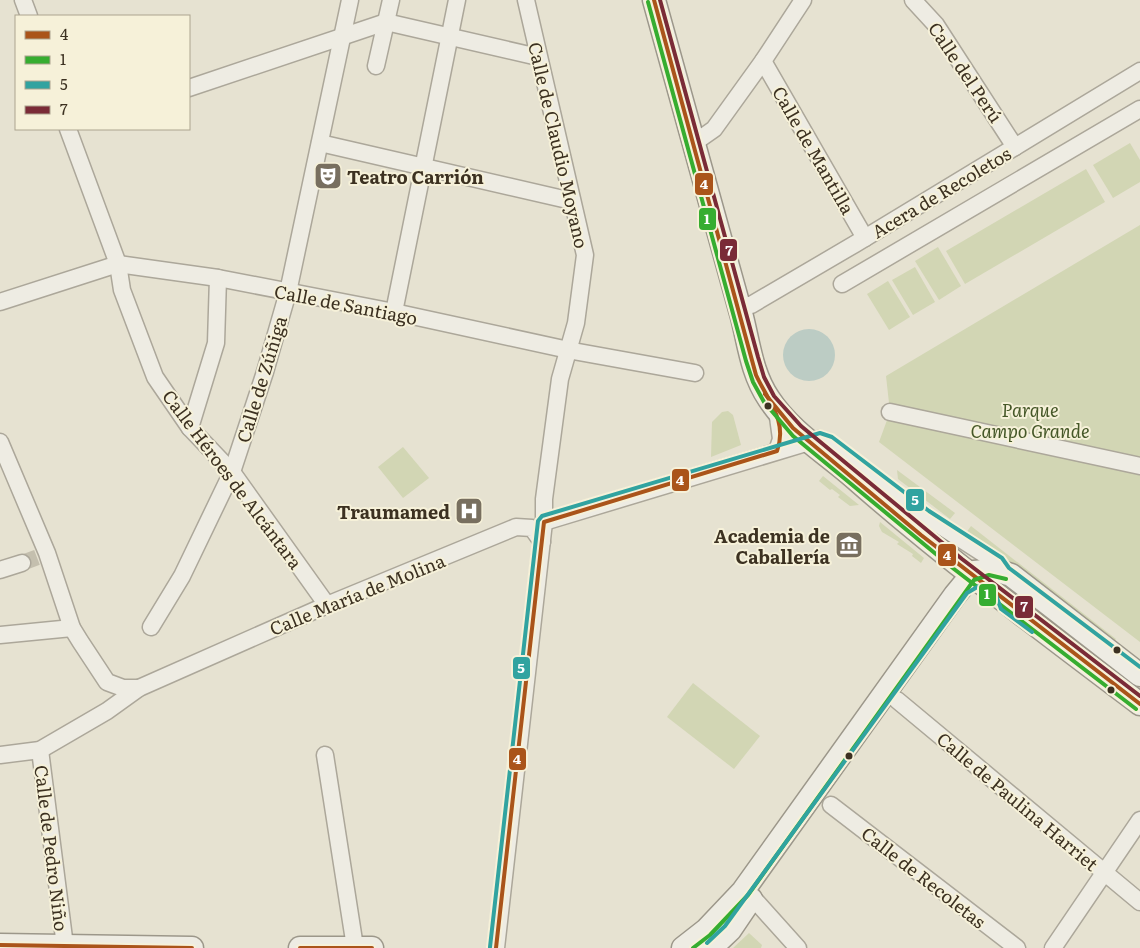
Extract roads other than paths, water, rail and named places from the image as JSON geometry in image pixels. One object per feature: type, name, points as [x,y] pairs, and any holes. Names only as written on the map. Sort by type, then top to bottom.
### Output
[{"type":"main road","points":[[654,0],[759,383],[777,410],[809,441],[917,534],[990,592],[1140,704]]},
{"type":"main road","points":[[683,948],[698,937],[743,891],[970,575],[982,570],[1005,572],[1140,675]]},
{"type":"main road","points":[[711,948],[730,930],[971,598],[981,592],[990,592]]},
{"type":"main road","points":[[0,945],[192,948]]},
{"type":"main road","points":[[300,948],[363,948]]},
{"type":"street","points":[[23,0],[29,15]]},
{"type":"street","name":"Calle de Zúñiga","points":[[152,627],[182,576],[232,472],[265,372],[288,292],[350,0]]},
{"type":"street","points":[[376,66],[392,0]]},
{"type":"street","points":[[394,312],[458,0]]},
{"type":"street","name":"Calle de Claudio Moyano","points":[[496,948],[542,542],[544,499],[560,379],[576,323],[585,255],[526,0]]},
{"type":"street","points":[[694,143],[714,129],[763,61],[803,0]]},
{"type":"street","name":"Calle del Perú","points":[[914,0],[936,25],[1015,147]]},
{"type":"street","points":[[190,88],[386,22],[538,57]]},
{"type":"street","name":"Calle de Mantilla","points":[[763,61],[865,238]]},
{"type":"street","name":"Acera de Recoletos","points":[[740,311],[865,238],[1140,71]]},
{"type":"street","name":"Acera de Recoletos","points":[[842,284],[1140,109]]},
{"type":"street","name":"Calle Héroes de Alcántara","points":[[68,130],[118,264],[122,290],[155,377],[190,428],[232,472],[327,605]]},
{"type":"street","points":[[320,143],[572,202]]},
{"type":"street","name":"Calle de Santiago","points":[[0,302],[118,264],[218,278],[394,312],[567,350],[695,373]]},
{"type":"street","points":[[190,428],[216,343],[218,278]]},
{"type":"street","points":[[777,410],[781,439],[777,450]]},
{"type":"street","points":[[890,412],[1140,466]]},
{"type":"street","points":[[544,522],[777,450],[819,439],[828,442],[925,516],[998,563],[1005,572]]},
{"type":"street","points":[[0,442],[42,555],[72,628],[98,672],[107,682],[123,688],[139,688]]},
{"type":"street","name":"Calle María de Molina","points":[[40,750],[107,711],[139,688],[327,605],[516,527],[532,528],[542,542]]},
{"type":"street","points":[[0,570],[22,563]]},
{"type":"street","points":[[0,635],[72,628]]},
{"type":"street","name":"Calle de Paulina Harriet","points":[[897,700],[1140,902]]},
{"type":"street","points":[[0,755],[40,750]]},
{"type":"street","name":"Calle de Pedro Niño","points":[[40,750],[65,946]]},
{"type":"street","points":[[325,755],[363,948]]},
{"type":"street","name":"Calle de Recoletas","points":[[831,805],[1017,948]]},
{"type":"street","points":[[1053,948],[1140,820]]},
{"type":"street","points":[[726,909],[752,898],[798,948]]},
{"type":"tunnel","points":[[22,563],[38,557]]},
{"type":"place","name":"Teatro Carrión","points":[[328,176]]},
{"type":"place","name":"Traumamed","points":[[469,511]]},
{"type":"place","name":"Academia de Caballería","points":[[849,545]]},
{"type":"park label","name":"Parque Campo Grande","points":[[1030,419]]}]
